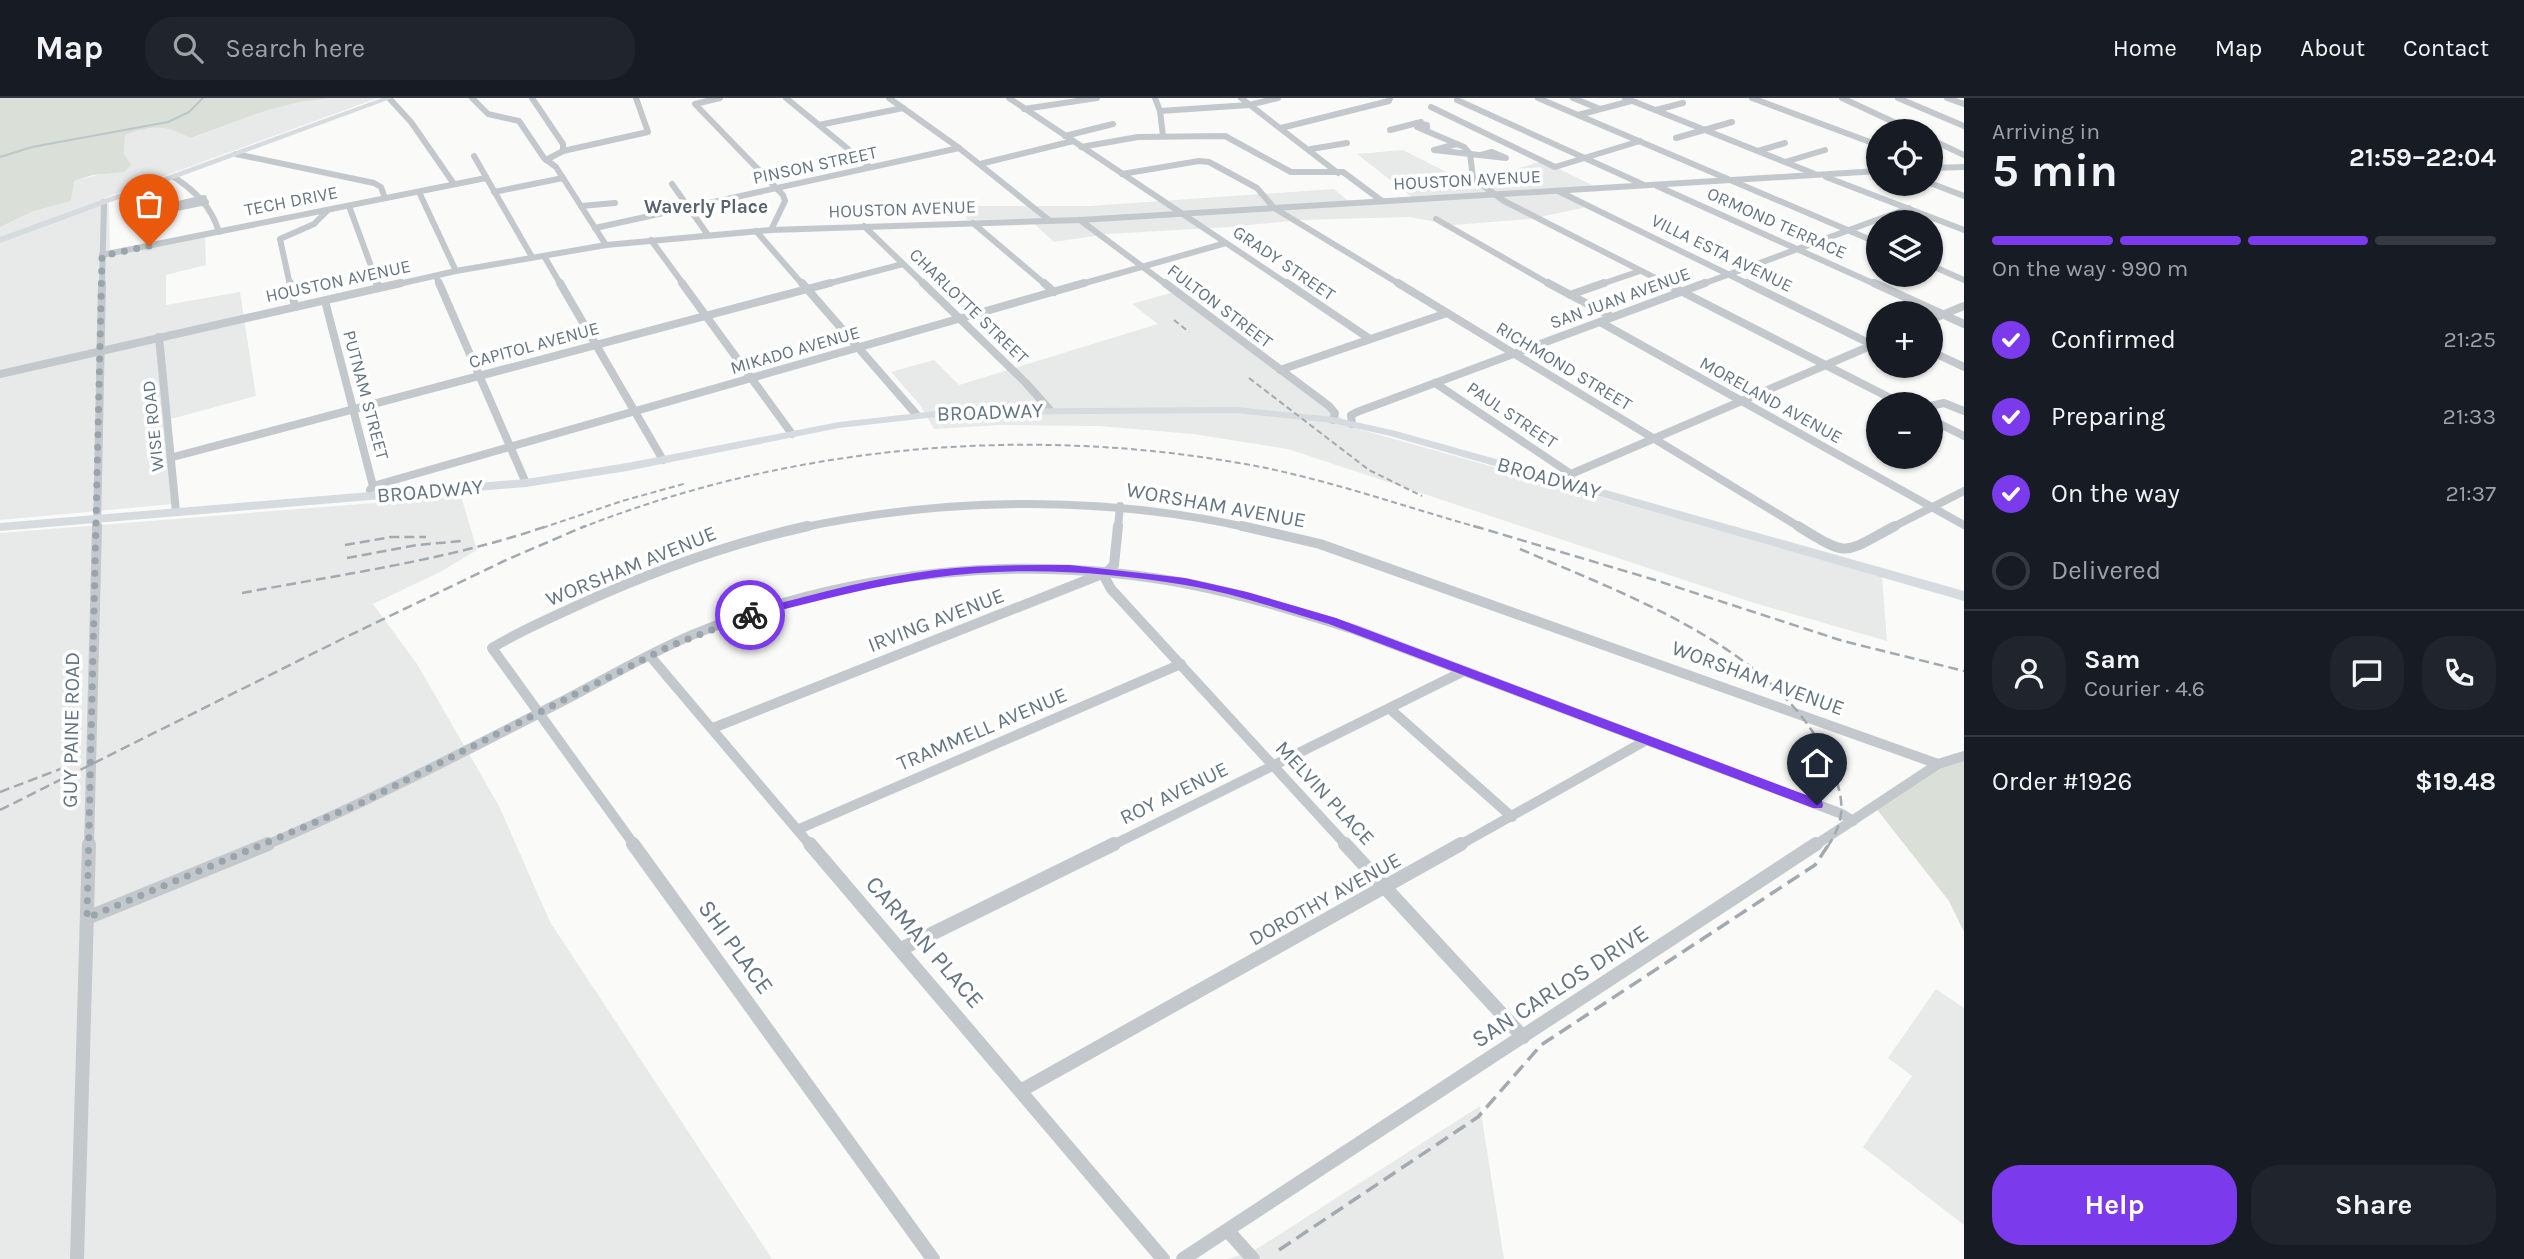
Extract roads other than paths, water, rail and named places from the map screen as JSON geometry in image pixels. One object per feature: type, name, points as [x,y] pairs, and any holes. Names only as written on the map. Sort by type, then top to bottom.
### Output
[{"type":"main road","points":[[0,240],[389,98]]},
{"type":"main road","name":"BROADWAY","points":[[0,527],[176,512],[370,491],[526,483],[916,414],[1050,410],[1237,410],[1333,420],[1571,479],[1825,551],[1964,596]]},
{"type":"street","points":[[389,98],[411,122],[454,184]]},
{"type":"street","points":[[472,98],[488,114],[519,121],[546,160],[556,167],[606,244]]},
{"type":"street","points":[[532,98],[562,142],[563,151]]},
{"type":"street","points":[[546,160],[563,151],[648,132],[636,98]]},
{"type":"street","points":[[720,98],[695,104],[776,187],[785,201],[771,230]]},
{"type":"street","points":[[786,98],[870,167]]},
{"type":"street","points":[[889,98],[980,164],[1049,220]]},
{"type":"street","name":"GRADY STREET","points":[[1009,98],[1370,339]]},
{"type":"street","points":[[1024,108],[1097,98]]},
{"type":"street","points":[[1155,98],[1160,111],[1163,136]]},
{"type":"street","points":[[1241,98],[1379,201]]},
{"type":"street","points":[[1160,111],[1250,105],[1278,98]]},
{"type":"street","points":[[1281,128],[1389,101],[1390,98]]},
{"type":"street","points":[[1538,98],[1866,238]]},
{"type":"street","points":[[1573,98],[1600,109]]},
{"type":"street","points":[[1752,98],[1866,141]]},
{"type":"street","points":[[1842,98],[1887,119]]},
{"type":"street","points":[[1898,98],[1964,126]]},
{"type":"street","points":[[1947,98],[1964,104]]},
{"type":"street","points":[[1447,103],[1460,99],[1644,186]]},
{"type":"street","name":"HOUSTON AVENUE","points":[[1578,115],[1628,99],[1820,175]]},
{"type":"street","points":[[1656,110],[1683,103]]},
{"type":"street","points":[[1439,105],[1431,107],[1555,167],[1640,141]]},
{"type":"street","points":[[819,125],[903,108]]},
{"type":"street","points":[[1390,130],[1428,120]]},
{"type":"street","points":[[1676,138],[1732,122]]},
{"type":"street","points":[[1416,123],[1417,127],[1457,144],[1470,154],[1473,178],[1494,194],[1878,392]]},
{"type":"street","points":[[1065,136],[1113,124]]},
{"type":"street","points":[[1081,147],[1136,137],[1225,136],[1291,172],[1337,170]]},
{"type":"street","points":[[980,164],[1073,141]]},
{"type":"street","points":[[1311,149],[1347,143]]},
{"type":"street","points":[[1747,154],[1785,143]]},
{"type":"street","points":[[1457,144],[1434,150],[1480,155]]},
{"type":"street","points":[[1943,145],[1964,155]]},
{"type":"street","name":"PINSON STREET","points":[[595,228],[959,148]]},
{"type":"street","points":[[1785,162],[1825,150]]},
{"type":"street","points":[[236,154],[374,183],[381,187],[385,198]]},
{"type":"street","points":[[474,156],[532,257]]},
{"type":"street","name":"RICHMOND STREET","points":[[1122,174],[1152,167],[1206,161],[1259,189],[1274,208],[1653,439],[1825,551]]},
{"type":"street","points":[[1943,168],[1964,167]]},
{"type":"street","name":"HOUSTON AVENUE","points":[[0,374],[456,271],[606,244],[771,230],[1182,214],[1866,173]]},
{"type":"street","points":[[1820,175],[1964,230]]},
{"type":"street","points":[[174,177],[205,200],[213,211],[219,232]]},
{"type":"street","name":"TECH DRIVE","points":[[102,256],[486,178]]},
{"type":"street","points":[[494,192],[563,178]]},
{"type":"street","points":[[672,184],[708,235]]},
{"type":"street","name":"ORMOND TERRACE","points":[[1655,185],[1912,301]]},
{"type":"street","points":[[1943,188],[1964,196]]},
{"type":"street","name":"VILLA ESTA AVENUE","points":[[1556,191],[1866,340]]},
{"type":"street","points":[[419,192],[456,271]]},
{"type":"street","points":[[205,200],[157,212],[162,208],[205,200]]},
{"type":"street","name":"GUY PAINE ROAD","points":[[77,1259],[104,202]]},
{"type":"street","points":[[581,206],[615,204]]},
{"type":"street","points":[[349,206],[379,288]]},
{"type":"street","name":"SAN JUAN AVENUE","points":[[1352,424],[1353,414],[1909,208]]},
{"type":"street","points":[[295,307],[280,239],[314,224],[328,210]]},
{"type":"street","name":"FULTON STREET","points":[[1080,219],[1334,410],[1333,420]]},
{"type":"street","points":[[1436,219],[1612,317]]},
{"type":"street","points":[[972,223],[1054,292]]},
{"type":"street","name":"CHARLOTTE STREET","points":[[864,226],[1044,401],[1050,410]]},
{"type":"street","points":[[756,232],[916,414]]},
{"type":"street","points":[[650,240],[792,434]]},
{"type":"street","name":"MIKADO AVENUE","points":[[370,491],[1226,243]]},
{"type":"street","points":[[544,256],[663,460]]},
{"type":"street","name":"CAPITOL AVENUE","points":[[173,457],[903,264]]},
{"type":"street","points":[[1570,295],[1640,271]]},
{"type":"street","points":[[1943,271],[1964,280]]},
{"type":"street","points":[[436,276],[526,483]]},
{"type":"street","name":"PUTNAM STREET","points":[[324,301],[353,409],[370,491]]},
{"type":"street","points":[[1943,315],[1964,306]]},
{"type":"street","points":[[1280,370],[1447,313]]},
{"type":"street","name":"ORMOND TERRACE","points":[[1943,315],[1964,324]]},
{"type":"street","name":"MORELAND AVENUE","points":[[1600,322],[1964,525]]},
{"type":"street","name":"WISE ROAD","points":[[159,337],[173,457],[176,512]]},
{"type":"street","points":[[1571,479],[1653,439],[1866,348]]},
{"type":"street","points":[[1943,357],[1964,367]]},
{"type":"street","name":"PAUL STREET","points":[[1435,383],[1571,479]]},
{"type":"street","points":[[1943,403],[1964,411]]},
{"type":"street","points":[[1943,426],[1964,436]]},
{"type":"street","points":[[1825,551],[1847,551],[1964,491]]},
{"type":"street","name":"WORSHAM AVENUE","points":[[502,662],[492,648],[500,643],[636,580],[759,538],[857,516],[952,505],[1017,502],[1120,506],[1242,525],[1320,544],[1938,764]]},
{"type":"street","points":[[1107,572],[1114,565],[1120,506]]},
{"type":"street","points":[[87,918],[334,815],[695,634],[825,593],[933,574],[988,569],[1044,567],[1107,572],[1185,582],[1267,601],[1332,621],[1842,814],[1853,821]]},
{"type":"street","name":"MELVIN PLACE","points":[[1107,572],[1105,578],[1111,589],[1523,1037]]},
{"type":"street","name":"IRVING AVENUE","points":[[713,728],[1107,572]]},
{"type":"street","name":"CARMAN PLACE","points":[[650,656],[1022,1090],[1163,1259]]},
{"type":"street","name":"SHI PLACE","points":[[502,662],[933,1259]]},
{"type":"street","name":"TRAMMELL AVENUE","points":[[799,829],[1181,664]]},
{"type":"street","name":"ROY AVENUE","points":[[901,949],[1464,671]]},
{"type":"street","points":[[1390,709],[1512,817]]},
{"type":"street","name":"DOROTHY AVENUE","points":[[1022,1090],[1645,741]]},
{"type":"street","name":"SAN CARLOS DRIVE","points":[[1183,1259],[1938,764],[1964,756]]},
{"type":"street","points":[[1228,1231],[1253,1259]]},
{"type":"waterway","points":[[0,157],[32,147],[168,122],[189,112],[203,98]]},
{"type":"railway","points":[[1174,320],[1189,332]]},
{"type":"railway","points":[[1249,378],[1369,470],[1422,496]]},
{"type":"railway","points":[[581,528],[662,499],[744,477],[829,460],[914,450],[1000,445],[1086,446],[1171,453],[1256,466],[1341,487],[1480,528]]},
{"type":"railway","points":[[542,528],[687,483]]},
{"type":"railway","points":[[242,593],[434,557],[547,526]]},
{"type":"railway","points":[[0,810],[342,639],[504,561],[585,526]]},
{"type":"railway","points":[[1474,526],[1655,580],[1843,641],[1964,671]]},
{"type":"railway","points":[[345,545],[391,537],[426,537]]},
{"type":"railway","points":[[347,558],[417,545],[461,541]]},
{"type":"railway","points":[[1520,549],[1654,608],[1700,633],[1742,660],[1780,692],[1811,729],[1837,781],[1841,800],[1840,818],[1828,846]]},
{"type":"railway","points":[[0,792],[63,768]]},
{"type":"railway","points":[[1279,1250],[1478,1117],[1541,1045],[1815,865],[1829,844]]},
{"type":"district","name":"Waverly Place","points":[[706,207]]}]
